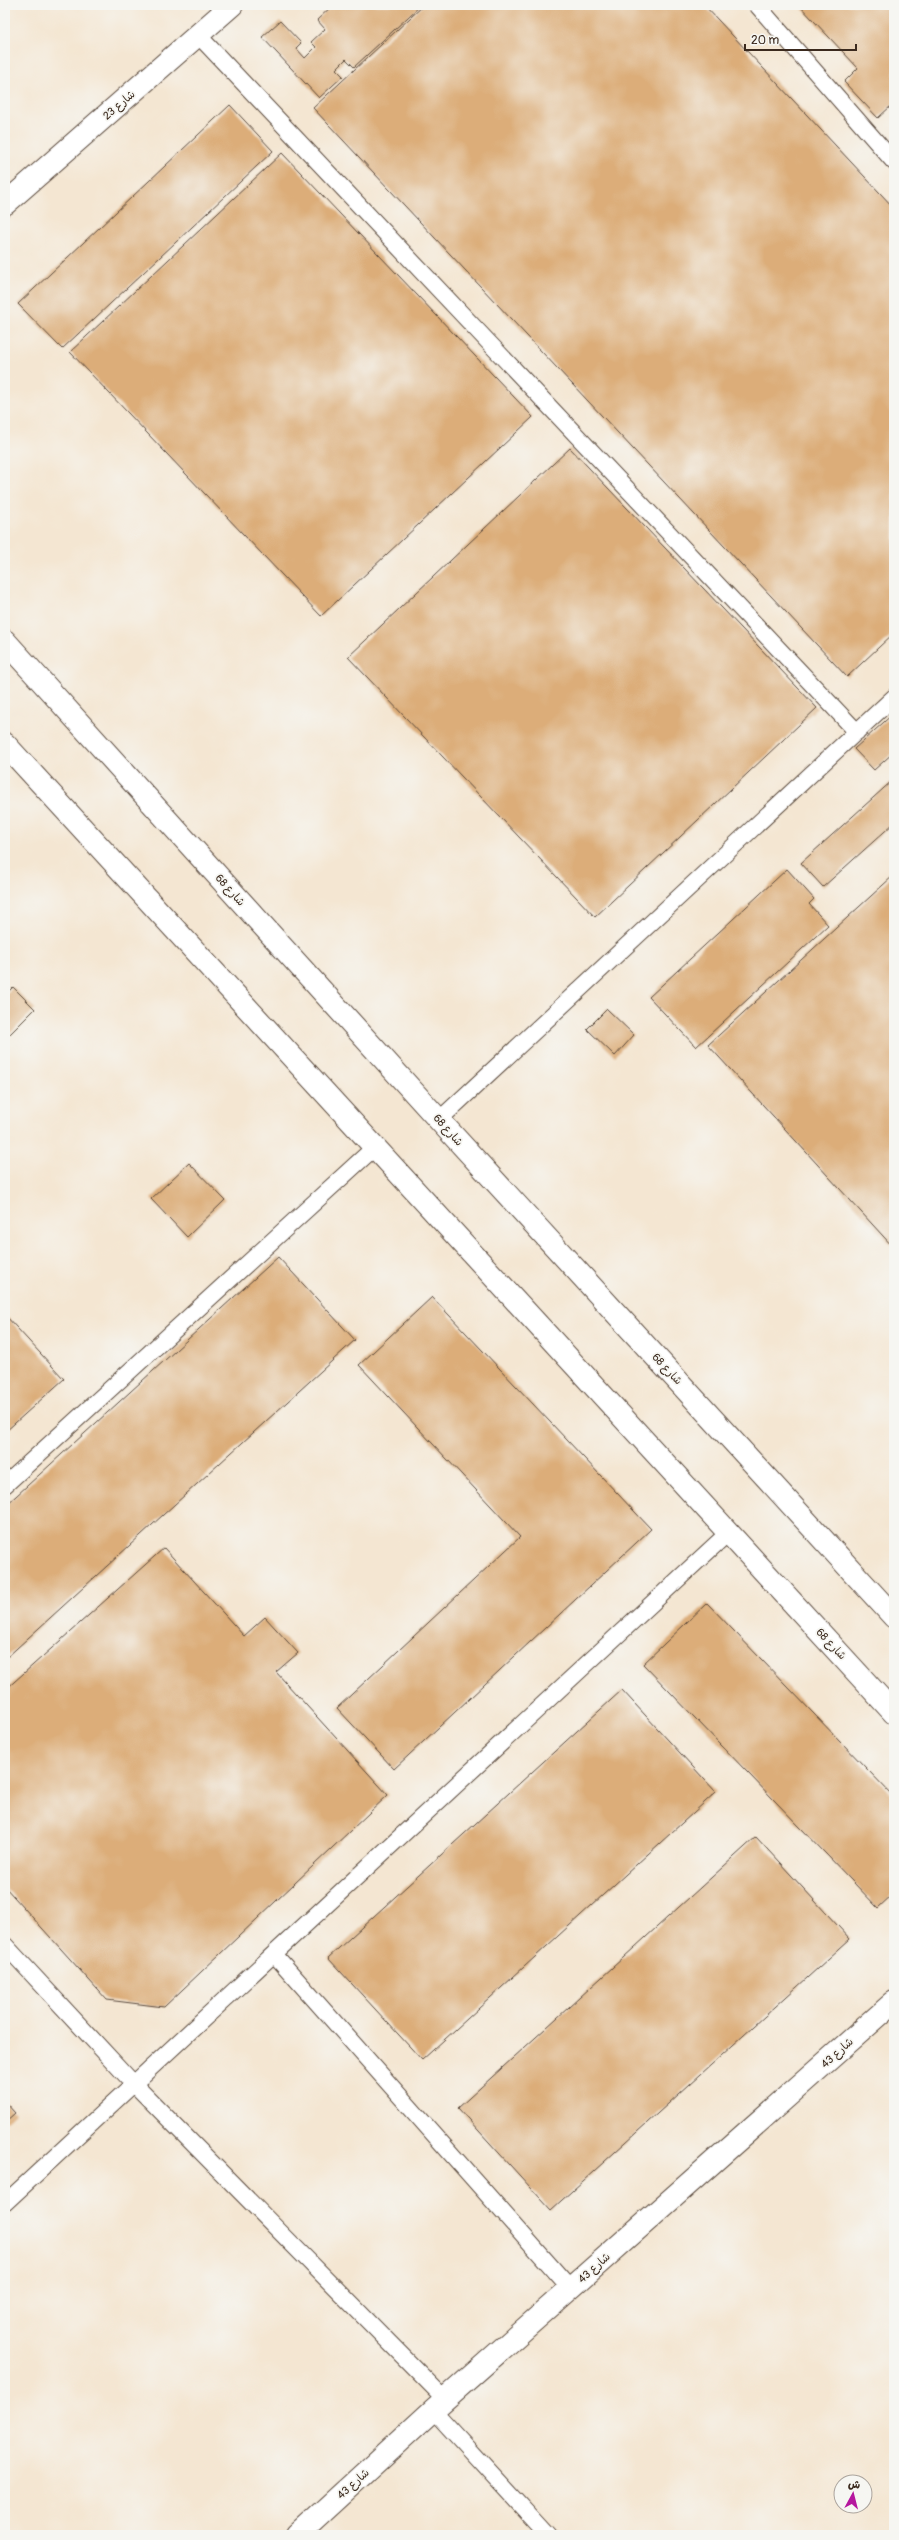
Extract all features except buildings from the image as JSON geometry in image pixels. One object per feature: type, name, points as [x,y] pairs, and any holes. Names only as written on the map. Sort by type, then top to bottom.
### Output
[{"type":"street","name":"شارع 23","points":[[5,204],[199,36],[232,5]]},
{"type":"street","name":"شارع 68","points":[[5,641],[439,1120],[894,1617]]},
{"type":"street","name":"شارع 68","points":[[5,744],[894,1713]]},
{"type":"street","name":"شارع 43","points":[[297,2535],[439,2405],[894,2002]]},
{"type":"lane","points":[[757,5],[894,162]]},
{"type":"lane","points":[[199,36],[857,732]]},
{"type":"lane","points":[[439,1120],[894,697]]},
{"type":"lane","points":[[5,1485],[375,1147]]},
{"type":"lane","points":[[5,2203],[728,1533]]},
{"type":"lane","points":[[5,1945],[134,2084],[439,2405],[548,2535]]},
{"type":"lane","points":[[274,1954],[571,2289]]}]
